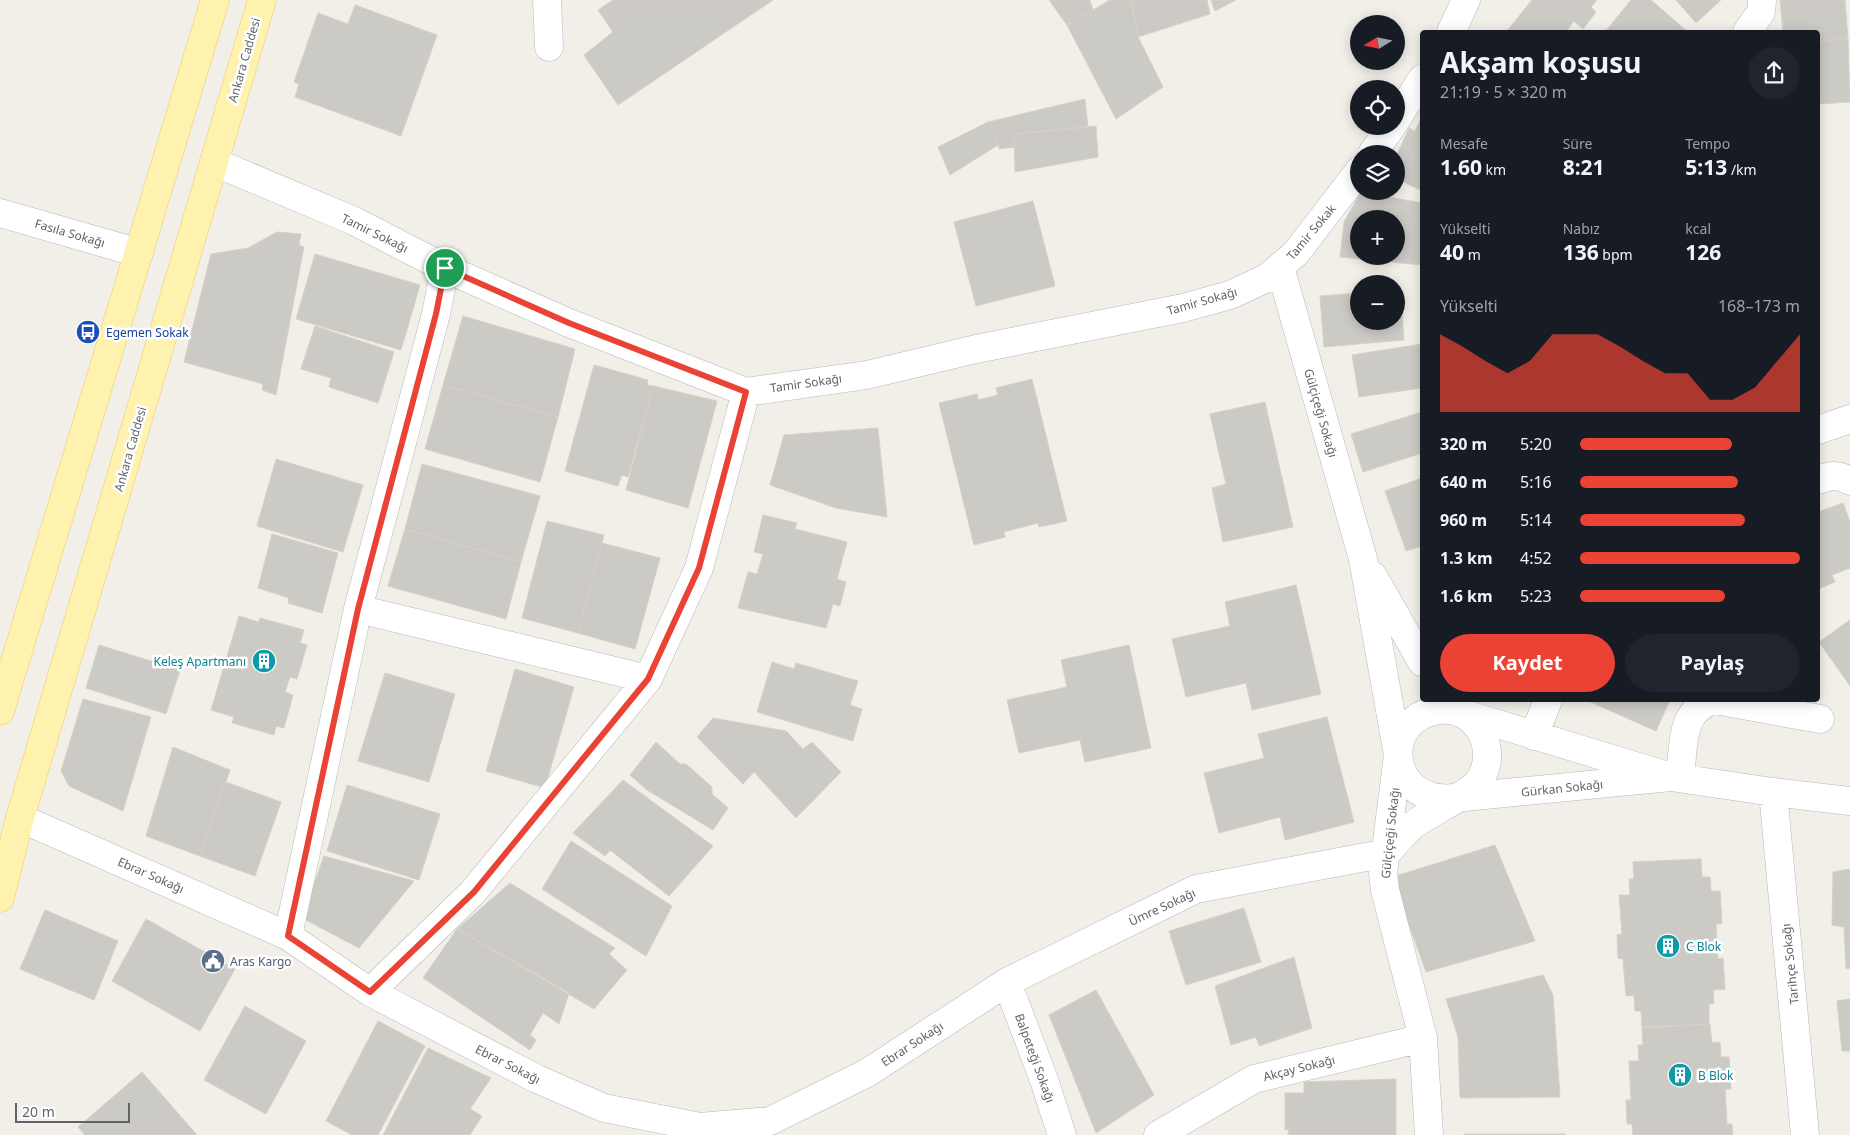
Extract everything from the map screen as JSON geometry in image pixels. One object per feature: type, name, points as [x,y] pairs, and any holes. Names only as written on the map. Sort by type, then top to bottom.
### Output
[{"type":"main road","points":[[0,711],[215,0]]},
{"type":"main road","name":"Ankara Caddesi","points":[[0,898],[20,818],[262,0]]},
{"type":"street","points":[[547,0],[549,47]]},
{"type":"street","points":[[1452,30],[1466,0]]},
{"type":"street","points":[[1748,30],[1761,12],[1762,0]]},
{"type":"street","points":[[1405,106],[1420,82]]},
{"type":"street","name":"Tamir Sokağı","points":[[214,162],[354,221],[445,268],[569,323],[746,392],[867,375],[976,349],[1183,308],[1230,295],[1267,278],[1280,267]]},
{"type":"street","name":"Tamir Sokak","points":[[1280,267],[1296,254],[1350,183]]},
{"type":"street","name":"Fasıla Sokağı","points":[[0,213],[139,253]]},
{"type":"street","name":"Gülçiçeği Sokağı","points":[[1280,267],[1363,559],[1398,755],[1383,873],[1384,890],[1423,1038],[1429,1135]]},
{"type":"street","points":[[288,936],[358,609],[436,314],[445,268]]},
{"type":"street","points":[[370,992],[474,892],[648,679],[699,568],[746,392]]},
{"type":"street","points":[[1820,429],[1850,419]]},
{"type":"street","points":[[1820,479],[1830,475],[1840,475],[1850,481]]},
{"type":"street","name":"Gülçiçeği Sokağı","points":[[1363,559],[1420,659]]},
{"type":"street","points":[[358,609],[648,679]]},
{"type":"street","points":[[1534,736],[1547,702]]},
{"type":"street","points":[[1675,778],[1687,721],[1696,708],[1710,702]]},
{"type":"street","points":[[1726,702],[1820,719]]},
{"type":"street","points":[[1387,853],[1412,826],[1454,798],[1468,792],[1478,782],[1486,769],[1488,755],[1486,740],[1479,727],[1459,708],[1455,711],[1441,709],[1428,712],[1416,719],[1406,729],[1400,741],[1398,755],[1401,768],[1407,780],[1416,790],[1428,797],[1454,798]]},
{"type":"street","name":"Gürkan Sokağı","points":[[1459,708],[1534,736],[1675,778],[1850,801]]},
{"type":"street","name":"Gürkan Sokağı","points":[[1454,798],[1675,778]]},
{"type":"street","name":"Tarihçe Sokağı","points":[[1773,792],[1805,1135]]},
{"type":"street","name":"Ebrar Sokağı","points":[[20,818],[288,936],[370,992],[537,1079],[604,1108],[700,1127],[770,1121],[867,1073],[1006,982]]},
{"type":"street","name":"Ümre Sokağı","points":[[1006,982],[1196,889],[1387,853]]},
{"type":"street","name":"Balpeteği Sokağı","points":[[1006,982],[1044,1080],[1062,1135]]},
{"type":"street","name":"Akçay Sokağı","points":[[1158,1135],[1254,1079],[1423,1038]]},
{"type":"building","points":[[613,0],[773,0],[618,105],[584,55],[613,32],[598,10]]},
{"type":"building","points":[[1049,0],[1090,0],[1093,10],[1067,25]]},
{"type":"building","points":[[1110,0],[1131,0],[1138,37],[1163,87],[1116,119],[1067,25]]},
{"type":"building","points":[[1131,0],[1207,0],[1210,14],[1138,37]]},
{"type":"building","points":[[1211,0],[1236,0],[1215,11]]},
{"type":"building","points":[[1532,0],[1597,0],[1591,7],[1596,12],[1583,29],[1574,21],[1567,30],[1508,30]]},
{"type":"building","points":[[1631,0],[1651,0],[1686,30],[1607,30]]},
{"type":"building","points":[[1676,0],[1721,0],[1696,23]]},
{"type":"building","points":[[1780,0],[1845,0],[1848,39],[1820,41],[1820,30],[1783,30]]},
{"type":"building","points":[[355,5],[437,35],[401,136],[295,97],[299,84],[294,82],[318,13],[348,24]]},
{"type":"building","points":[[1848,39],[1850,102],[1820,104],[1820,41]]},
{"type":"building","points":[[1085,99],[1088,127],[1014,134],[1015,147],[999,149],[996,136],[988,122]]},
{"type":"building","points":[[1420,121],[1420,134],[1415,131]]},
{"type":"building","points":[[988,122],[996,136],[998,145],[950,175],[938,147]]},
{"type":"building","points":[[1096,126],[1098,157],[1015,172],[1014,134]]},
{"type":"building","points":[[1409,128],[1420,134],[1420,190],[1405,182],[1405,145],[1401,145]]},
{"type":"building","points":[[1356,200],[1405,200],[1420,203],[1420,265],[1405,263],[1405,210],[1351,210]]},
{"type":"building","points":[[1033,201],[1055,286],[976,306],[954,222]]},
{"type":"building","points":[[1350,211],[1350,258],[1340,257],[1344,222]]},
{"type":"building","points":[[277,232],[301,234],[299,245],[304,247],[276,395],[262,390],[263,384],[184,362],[211,254],[248,248]]},
{"type":"building","points":[[315,254],[420,285],[401,350],[296,319]]},
{"type":"building","points":[[1350,294],[1350,330],[1403,330],[1404,340],[1324,347],[1320,296]]},
{"type":"building","points":[[463,316],[575,349],[558,417],[443,385]]},
{"type":"building","points":[[315,326],[394,352],[378,403],[329,387],[331,378],[301,369]]},
{"type":"building","points":[[1420,344],[1420,388],[1359,397],[1352,355]]},
{"type":"building","points":[[594,365],[648,380],[647,385],[653,386],[628,477],[622,475],[618,486],[565,471]]},
{"type":"building","points":[[1032,379],[1067,521],[1039,527],[1038,523],[1004,532],[1005,537],[974,545],[939,403],[977,394],[978,400],[998,395],[996,388]]},
{"type":"building","points":[[443,385],[558,417],[540,482],[425,449]]},
{"type":"building","points":[[653,386],[717,401],[688,508],[626,490]]},
{"type":"building","points":[[1265,402],[1293,527],[1223,542],[1212,488],[1226,484],[1210,414]]},
{"type":"building","points":[[1420,413],[1420,454],[1363,472],[1351,434]]},
{"type":"building","points":[[878,428],[887,517],[836,508],[770,485],[784,435]]},
{"type":"building","points":[[276,459],[363,485],[343,552],[257,526]]},
{"type":"building","points":[[422,464],[540,496],[521,562],[405,529]]},
{"type":"building","points":[[1420,479],[1420,547],[1406,551],[1385,491]]},
{"type":"building","points":[[1843,503],[1850,522],[1850,568],[1832,575],[1835,582],[1820,588],[1820,511]]},
{"type":"building","points":[[763,515],[797,523],[795,529],[847,542],[837,579],[846,582],[840,606],[833,604],[826,628],[738,608],[748,572],[757,574],[763,554],[754,552]]},
{"type":"building","points":[[547,521],[604,535],[578,633],[522,618]]},
{"type":"building","points":[[405,529],[521,562],[506,619],[388,586]]},
{"type":"building","points":[[272,534],[338,553],[322,613],[288,603],[289,598],[258,588]]},
{"type":"building","points":[[602,543],[660,558],[635,649],[578,633]]},
{"type":"building","points":[[1296,585],[1321,694],[1252,710],[1246,683],[1186,697],[1172,639],[1230,626],[1225,602]]},
{"type":"building","name":"Keleş Apartmanı","points":[[239,616],[259,622],[260,618],[304,630],[300,643],[307,645],[297,679],[290,677],[285,692],[293,695],[284,728],[276,726],[274,735],[232,723],[234,717],[211,710]]},
{"type":"building","points":[[1850,620],[1850,686],[1820,643],[1820,641]]},
{"type":"building","points":[[99,645],[180,670],[166,714],[86,688]]},
{"type":"building","points":[[1129,645],[1151,748],[1085,762],[1080,740],[1019,753],[1007,700],[1067,687],[1061,660]]},
{"type":"building","points":[[772,662],[794,669],[796,663],[858,681],[850,705],[862,709],[853,741],[757,712]]},
{"type":"building","points":[[515,669],[574,687],[545,788],[486,771]]},
{"type":"building","points":[[385,673],[455,694],[429,782],[358,761]]},
{"type":"building","points":[[83,699],[151,717],[123,811],[69,786],[61,771]]},
{"type":"building","points":[[1591,702],[1669,702],[1656,731]]},
{"type":"building","points":[[1327,717],[1354,822],[1285,840],[1280,817],[1219,833],[1204,773],[1264,758],[1258,734]]},
{"type":"building","points":[[713,718],[786,731],[803,749],[812,742],[841,772],[796,818],[754,772],[743,784],[697,737]]},
{"type":"building","points":[[656,742],[680,764],[686,764],[712,787],[712,794],[728,808],[713,830],[647,790],[630,775]]},
{"type":"building","points":[[173,747],[230,770],[200,856],[146,836]]},
{"type":"building","points":[[623,780],[713,846],[669,896],[610,850],[605,856],[573,833]]},
{"type":"building","points":[[226,782],[281,802],[255,876],[200,856]]},
{"type":"building","points":[[347,785],[440,814],[419,880],[327,851]]},
{"type":"building","points":[[571,841],[672,906],[646,956],[542,889]]},
{"type":"building","points":[[1495,845],[1535,941],[1426,972],[1403,908],[1396,876]]},
{"type":"building","points":[[324,856],[414,881],[359,948],[302,918]]},
{"type":"building","name":"C Blok","points":[[1701,859],[1702,877],[1710,877],[1711,891],[1720,891],[1722,924],[1716,924],[1718,959],[1723,958],[1725,989],[1713,990],[1714,1004],[1709,1004],[1709,1024],[1642,1027],[1641,1011],[1635,1011],[1634,995],[1626,996],[1623,959],[1618,958],[1617,935],[1622,934],[1619,895],[1630,895],[1629,879],[1634,879],[1633,862]]},
{"type":"building","points":[[1850,869],[1850,968],[1846,969],[1844,927],[1832,925],[1833,872]]},
{"type":"building","points":[[510,883],[615,948],[609,954],[627,970],[594,1009],[457,929]]},
{"type":"building","points":[[1244,908],[1261,962],[1186,985],[1169,931]]},
{"type":"building","points":[[45,910],[118,941],[94,1000],[20,969]]},
{"type":"building","points":[[146,919],[235,969],[200,1031],[112,981]]},
{"type":"building","points":[[457,929],[569,993],[559,1024],[543,1013],[530,1035],[536,1040],[530,1050],[423,978]]},
{"type":"building","points":[[1294,957],[1312,1028],[1259,1046],[1256,1037],[1231,1045],[1215,986]]},
{"type":"building","points":[[1543,975],[1553,995],[1560,1097],[1460,1098],[1458,1037],[1446,999]]},
{"type":"building","points":[[1096,990],[1154,1095],[1096,1133],[1049,1015]]},
{"type":"building","points":[[1850,999],[1850,1051],[1842,1051],[1837,1001]]},
{"type":"building","points":[[245,1006],[306,1041],[266,1114],[204,1080]]},
{"type":"building","points":[[378,1021],[425,1046],[378,1135],[352,1135],[326,1121]]},
{"type":"building","name":"B Blok","points":[[1710,1024],[1712,1043],[1720,1042],[1721,1057],[1729,1057],[1731,1089],[1725,1089],[1727,1124],[1732,1124],[1733,1135],[1633,1135],[1632,1124],[1627,1124],[1626,1100],[1631,1100],[1629,1061],[1639,1061],[1638,1045],[1643,1045],[1642,1028]]},
{"type":"building","points":[[428,1048],[491,1078],[470,1109],[482,1116],[470,1135],[383,1135]]},
{"type":"building","points":[[142,1072],[197,1135],[85,1135],[78,1127]]},
{"type":"building","points":[[1396,1079],[1396,1135],[1288,1135],[1289,1129],[1285,1130],[1285,1093],[1304,1093],[1304,1082]]},
{"type":"building","points":[[1565,1134],[1565,1135],[1464,1135]]},
{"type":"place","name":"Egemen Sokak","points":[[88,332]]},
{"type":"place","name":"Keleş Apartmanı","points":[[264,661]]},
{"type":"place","name":"C Blok","points":[[1668,946]]},
{"type":"place","name":"Aras Kargo","points":[[213,961]]},
{"type":"place","name":"B Blok","points":[[1680,1075]]},
{"type":"route","points":[[445,268],[569,323],[746,392],[699,568],[648,679],[474,892],[370,992],[288,936],[358,609],[436,314],[445,268]]}]
